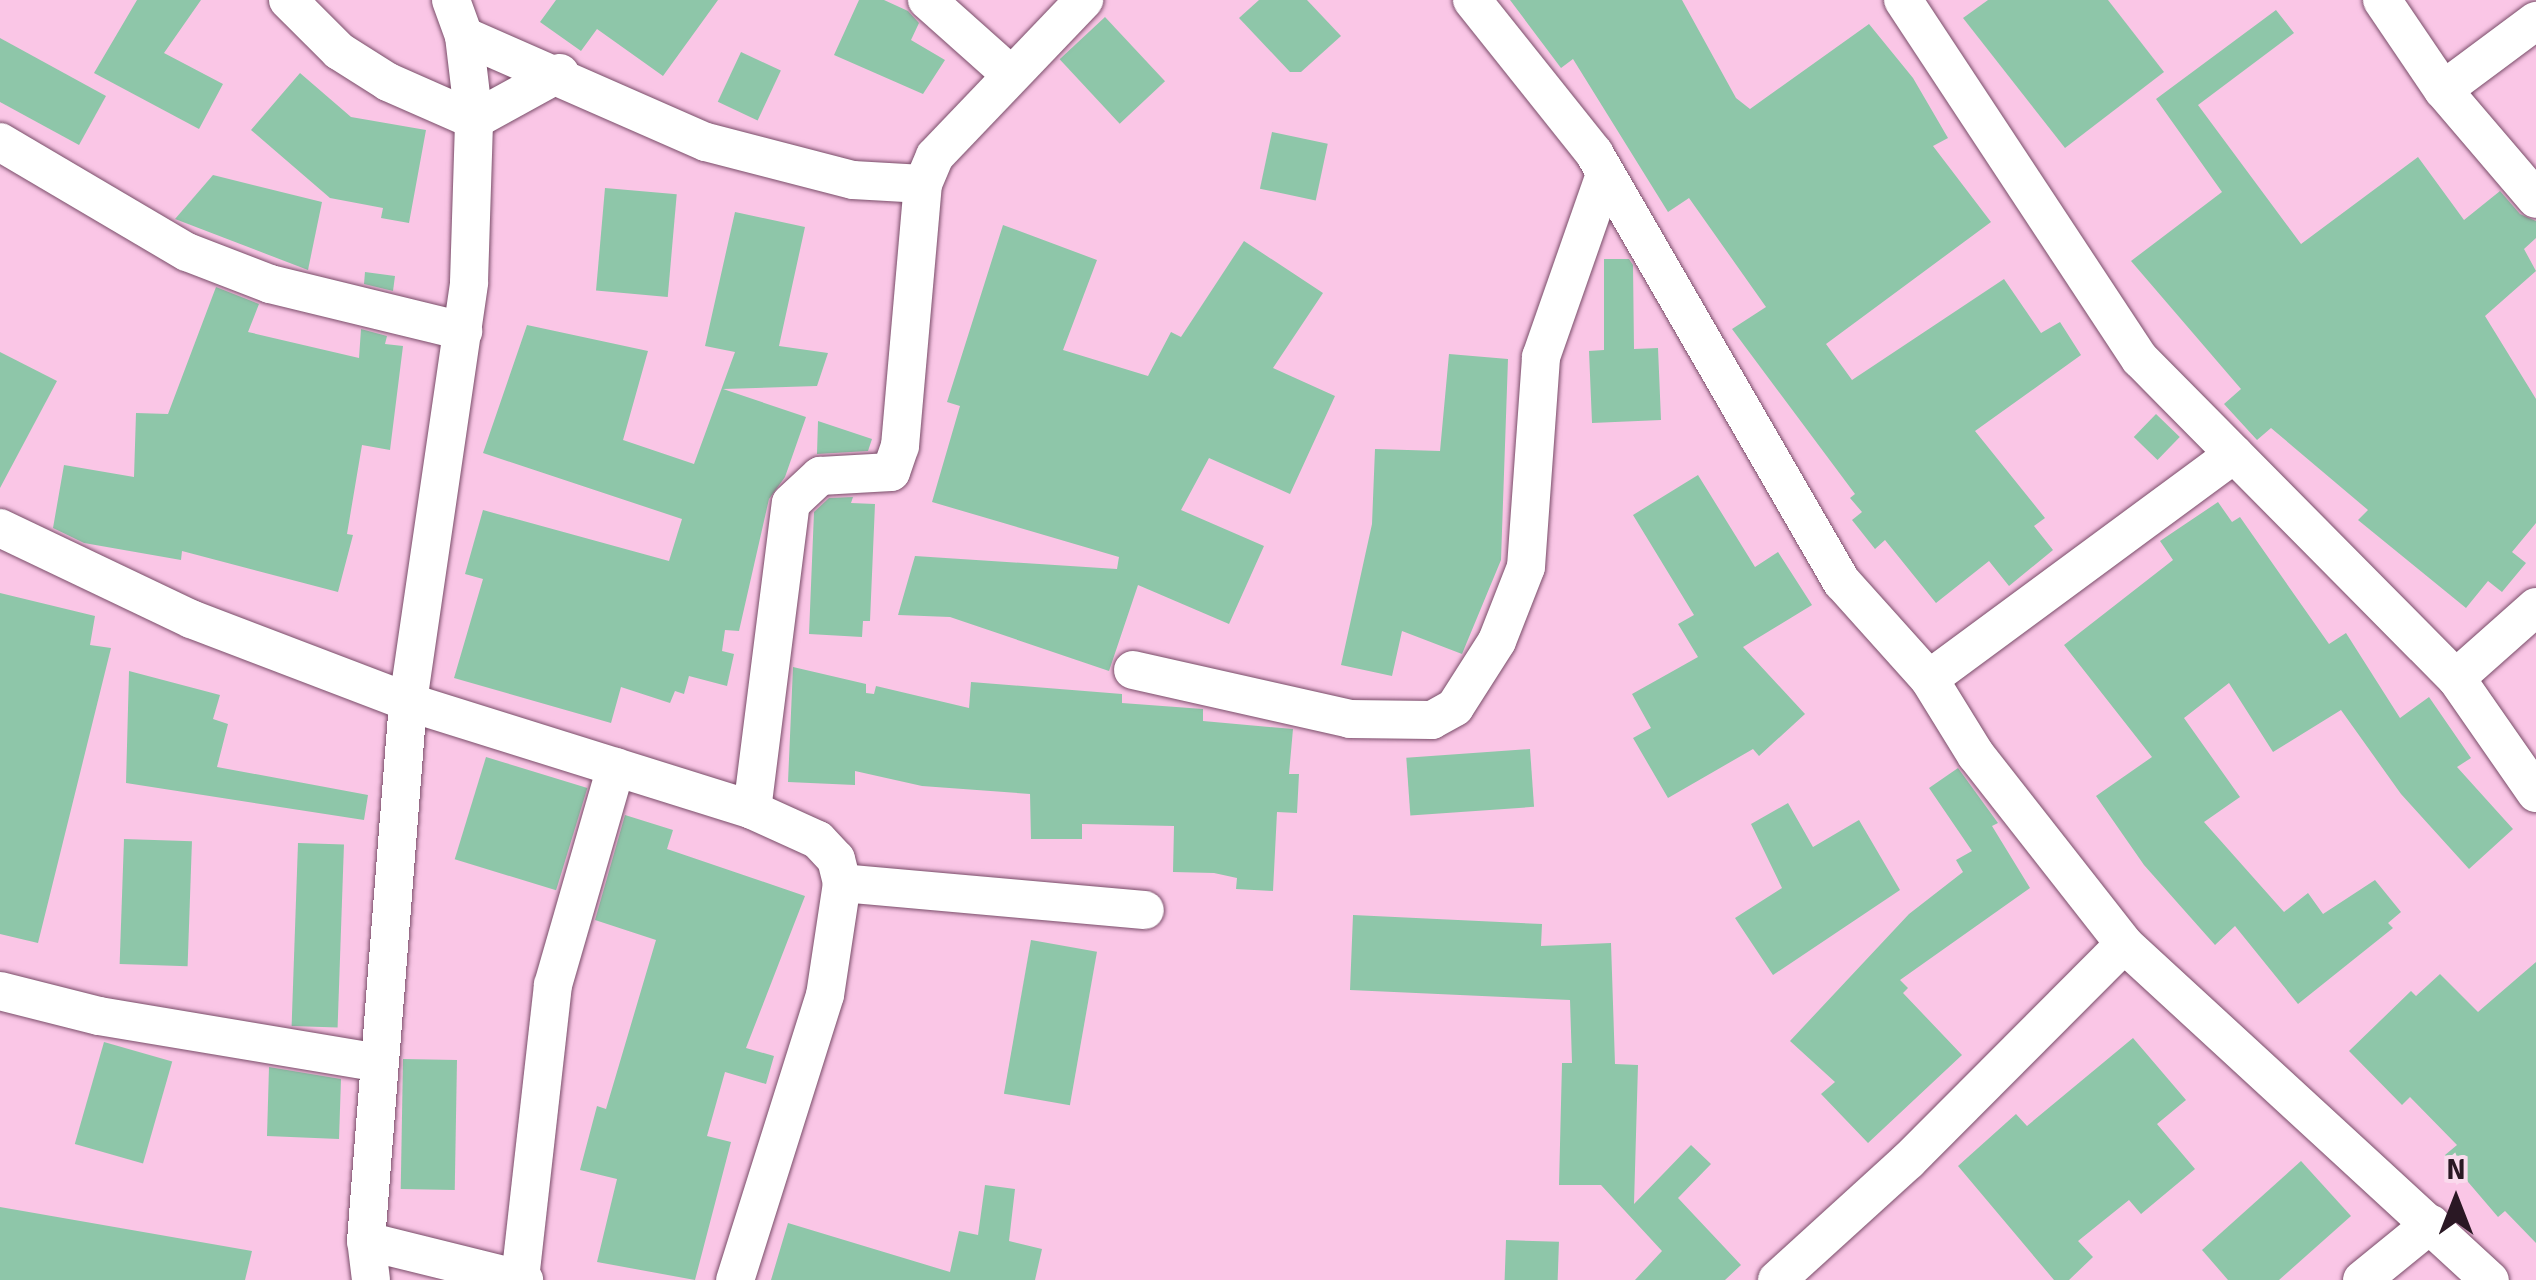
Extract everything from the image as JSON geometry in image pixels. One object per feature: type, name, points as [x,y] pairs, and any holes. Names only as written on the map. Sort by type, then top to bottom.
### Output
[{"type":"street","points":[[288,0],[355,62],[474,120]]},
{"type":"street","points":[[371,1280],[366,1241],[408,702],[463,331],[474,120],[464,36],[451,0]]},
{"type":"street","points":[[927,0],[1009,72]]},
{"type":"street","points":[[752,810],[791,503],[820,476],[891,472],[900,446],[923,184],[935,156],[1009,72],[1084,0]]},
{"type":"street","points":[[1472,0],[1606,174],[1832,566],[1928,679],[1976,755],[2124,944],[2490,1280]]},
{"type":"street","points":[[1903,0],[2140,359],[2456,678],[2536,793]]},
{"type":"street","points":[[2382,0],[2442,90],[2536,198]]},
{"type":"street","points":[[2442,90],[2536,20]]},
{"type":"street","points":[[464,36],[560,72],[706,142],[853,180],[923,184]]},
{"type":"street","points":[[474,120],[560,72]]},
{"type":"street","points":[[0,142],[188,252],[270,284],[463,331]]},
{"type":"street","points":[[1133,670],[1350,719],[1432,720],[1455,708],[1497,640],[1526,567],[1541,358],[1606,174]]},
{"type":"street","points":[[1928,679],[2234,454]]},
{"type":"street","points":[[0,528],[191,619],[408,702],[752,810],[818,840],[836,859],[842,883],[826,995],[734,1280]]},
{"type":"street","points":[[2456,678],[2536,607]]},
{"type":"street","points":[[366,1241],[522,1280],[553,984],[616,767]]},
{"type":"street","points":[[842,883],[1144,910]]},
{"type":"street","points":[[1776,1280],[1908,1161],[2124,944]]},
{"type":"street","points":[[0,991],[99,1016],[380,1063]]},
{"type":"street","points":[[2362,1280],[2431,1224]]},
{"type":"building","points":[[137,0],[201,0],[164,53],[223,84],[199,129],[94,73]]},
{"type":"building","points":[[556,0],[718,0],[663,76],[597,29],[581,51],[540,22]]},
{"type":"building","points":[[859,0],[884,0],[908,11],[919,23],[911,40],[945,60],[923,94],[834,55]]},
{"type":"building","points":[[1259,0],[1307,0],[1341,36],[1301,72],[1290,72],[1239,18]]},
{"type":"building","points":[[1510,0],[1682,0],[1736,98],[1750,109],[1869,24],[1913,78],[1948,138],[1933,146],[1991,222],[1826,344],[1852,380],[2004,279],[2041,333],[2060,322],[2081,355],[1975,431],[2045,518],[2034,526],[2053,550],[2009,586],[1989,561],[1936,603],[1885,540],[1875,549],[1852,520],[1862,512],[1850,498],[1855,494],[1732,329],[1766,307],[1689,198],[1668,212],[1573,59],[1561,68]]},
{"type":"building","points":[[1988,0],[2108,0],[2164,72],[2065,148],[1963,18]]},
{"type":"building","points":[[2276,10],[2294,33],[2198,105],[2301,244],[2418,157],[2464,220],[2500,191],[2520,214],[2536,221],[2536,238],[2524,249],[2536,271],[2485,316],[2536,399],[2536,523],[2512,552],[2526,563],[2502,592],[2488,581],[2466,608],[2358,520],[2368,510],[2271,428],[2257,440],[2224,404],[2241,389],[2131,261],[2222,192],[2156,99]]},
{"type":"building","points":[[1105,17],[1165,81],[1120,124],[1060,59]]},
{"type":"building","points":[[0,38],[106,96],[79,145],[0,102]]},
{"type":"building","points":[[741,52],[781,71],[758,120],[718,102]]},
{"type":"building","points":[[300,73],[351,117],[426,130],[409,223],[381,218],[383,208],[330,198],[251,130]]},
{"type":"building","points":[[1272,132],[1328,144],[1316,201],[1260,189]]},
{"type":"building","points":[[213,175],[322,202],[308,270],[175,219]]},
{"type":"building","points":[[605,188],[677,194],[668,297],[596,291]]},
{"type":"building","points":[[735,212],[805,227],[779,346],[828,353],[817,386],[723,389],[806,417],[785,477],[769,499],[739,631],[725,630],[722,651],[734,654],[727,686],[689,676],[684,694],[675,691],[670,703],[621,687],[611,723],[454,678],[483,579],[465,574],[483,510],[669,561],[682,519],[483,453],[527,325],[648,351],[623,440],[694,464],[735,352],[705,346]]},
{"type":"building","points":[[1003,225],[1097,260],[1063,350],[1148,376],[1171,332],[1181,337],[1244,241],[1323,293],[1273,368],[1335,396],[1290,494],[1209,458],[1181,510],[1264,546],[1229,624],[1138,585],[1109,671],[950,617],[898,615],[915,556],[1117,569],[1119,557],[932,502],[960,406],[947,402]]},
{"type":"building","points":[[1604,259],[1629,259],[1633,265],[1634,349],[1658,348],[1661,420],[1592,423],[1589,351],[1604,350]]},
{"type":"building","points":[[365,272],[395,276],[393,291],[364,284]]},
{"type":"building","points":[[216,287],[259,304],[248,332],[359,358],[361,329],[387,336],[385,344],[403,346],[390,450],[362,445],[347,534],[353,535],[338,592],[182,551],[181,560],[84,543],[53,528],[64,465],[134,477],[136,413],[168,414]]},
{"type":"building","points":[[0,352],[57,381],[0,488]]},
{"type":"building","points":[[1449,354],[1508,359],[1501,560],[1462,654],[1402,631],[1392,676],[1341,665],[1372,524],[1375,449],[1440,451]]},
{"type":"building","points":[[2156,414],[2180,437],[2158,460],[2134,437]]},
{"type":"building","points":[[818,421],[872,439],[868,451],[817,454]]},
{"type":"building","points":[[1698,475],[1755,567],[1778,552],[1812,605],[1743,647],[1805,714],[1759,756],[1753,749],[1668,798],[1633,738],[1651,728],[1632,694],[1698,657],[1678,624],[1694,615],[1633,515]]},
{"type":"building","points":[[853,497],[851,503],[875,504],[870,621],[863,621],[862,637],[809,634],[814,512],[829,498]]},
{"type":"building","points":[[2218,502],[2232,522],[2240,517],[2329,644],[2346,633],[2400,718],[2429,697],[2471,758],[2457,767],[2513,829],[2469,869],[2401,794],[2341,710],[2273,752],[2229,683],[2184,718],[2240,797],[2204,822],[2284,912],[2308,893],[2323,914],[2375,880],[2401,912],[2388,923],[2393,928],[2298,1004],[2235,926],[2215,945],[2144,865],[2096,796],[2152,757],[2064,645],[2173,560],[2160,541]]},
{"type":"building","points":[[0,593],[95,616],[90,645],[111,648],[38,943],[0,934]]},
{"type":"building","points":[[793,667],[866,684],[866,693],[874,694],[876,686],[969,708],[971,682],[1122,694],[1122,703],[1203,709],[1203,721],[1293,729],[1289,774],[1299,774],[1297,813],[1277,812],[1273,891],[1236,889],[1237,878],[1214,873],[1173,872],[1174,826],[1082,824],[1082,839],[1031,839],[1030,794],[922,786],[855,771],[855,785],[788,782]]},
{"type":"building","points":[[129,671],[220,695],[213,719],[228,724],[217,767],[368,795],[364,820],[126,783]]},
{"type":"building","points":[[1530,749],[1534,807],[1410,816],[1406,758]]},
{"type":"building","points":[[486,757],[587,788],[556,890],[455,859]]},
{"type":"building","points":[[1958,768],[1998,823],[1992,826],[2030,888],[1900,980],[1908,988],[1903,993],[1962,1055],[1868,1143],[1821,1094],[1835,1082],[1790,1041],[1909,914],[1963,872],[1956,860],[1972,851],[1929,788]]},
{"type":"building","points":[[1788,803],[1813,847],[1859,820],[1900,890],[1773,975],[1735,918],[1782,888],[1751,824]]},
{"type":"building","points":[[625,815],[673,830],[667,849],[805,896],[746,1048],[774,1056],[766,1084],[725,1072],[707,1136],[731,1142],[695,1280],[597,1262],[617,1179],[580,1170],[597,1106],[606,1109],[656,940],[595,920]]},
{"type":"building","points":[[124,839],[192,841],[188,966],[120,964]]},
{"type":"building","points":[[298,843],[344,845],[338,1027],[292,1026]]},
{"type":"building","points":[[1353,915],[1542,924],[1541,946],[1611,943],[1615,1064],[1638,1065],[1634,1204],[1691,1145],[1711,1164],[1678,1198],[1741,1265],[1725,1280],[1635,1280],[1662,1251],[1601,1185],[1559,1185],[1562,1063],[1572,1063],[1570,1000],[1350,990]]},
{"type":"building","points":[[1031,940],[1097,952],[1070,1105],[1004,1094]]},
{"type":"building","points":[[2536,962],[2536,1243],[2505,1211],[2498,1217],[2445,1155],[2457,1145],[2410,1097],[2402,1105],[2349,1051],[2411,991],[2416,996],[2440,974],[2478,1012]]},
{"type":"building","points":[[2133,1038],[2186,1100],[2157,1124],[2195,1169],[2141,1214],[2129,1200],[2078,1241],[2093,1257],[2069,1280],[2054,1280],[1958,1166],[2016,1114],[2027,1126]]},
{"type":"building","points":[[104,1042],[172,1062],[143,1163],[75,1144]]},
{"type":"building","points":[[403,1059],[457,1060],[455,1190],[401,1189]]},
{"type":"building","points":[[269,1067],[341,1079],[339,1139],[267,1136]]},
{"type":"building","points":[[2301,1161],[2351,1216],[2279,1280],[2228,1280],[2202,1250]]},
{"type":"building","points":[[985,1185],[1015,1189],[1009,1241],[1042,1249],[1035,1280],[771,1280],[788,1223],[950,1272],[959,1231],[978,1235]]},
{"type":"building","points":[[0,1207],[252,1251],[245,1280],[0,1280]]},
{"type":"building","points":[[1506,1240],[1559,1242],[1558,1280],[1505,1280]]}]
